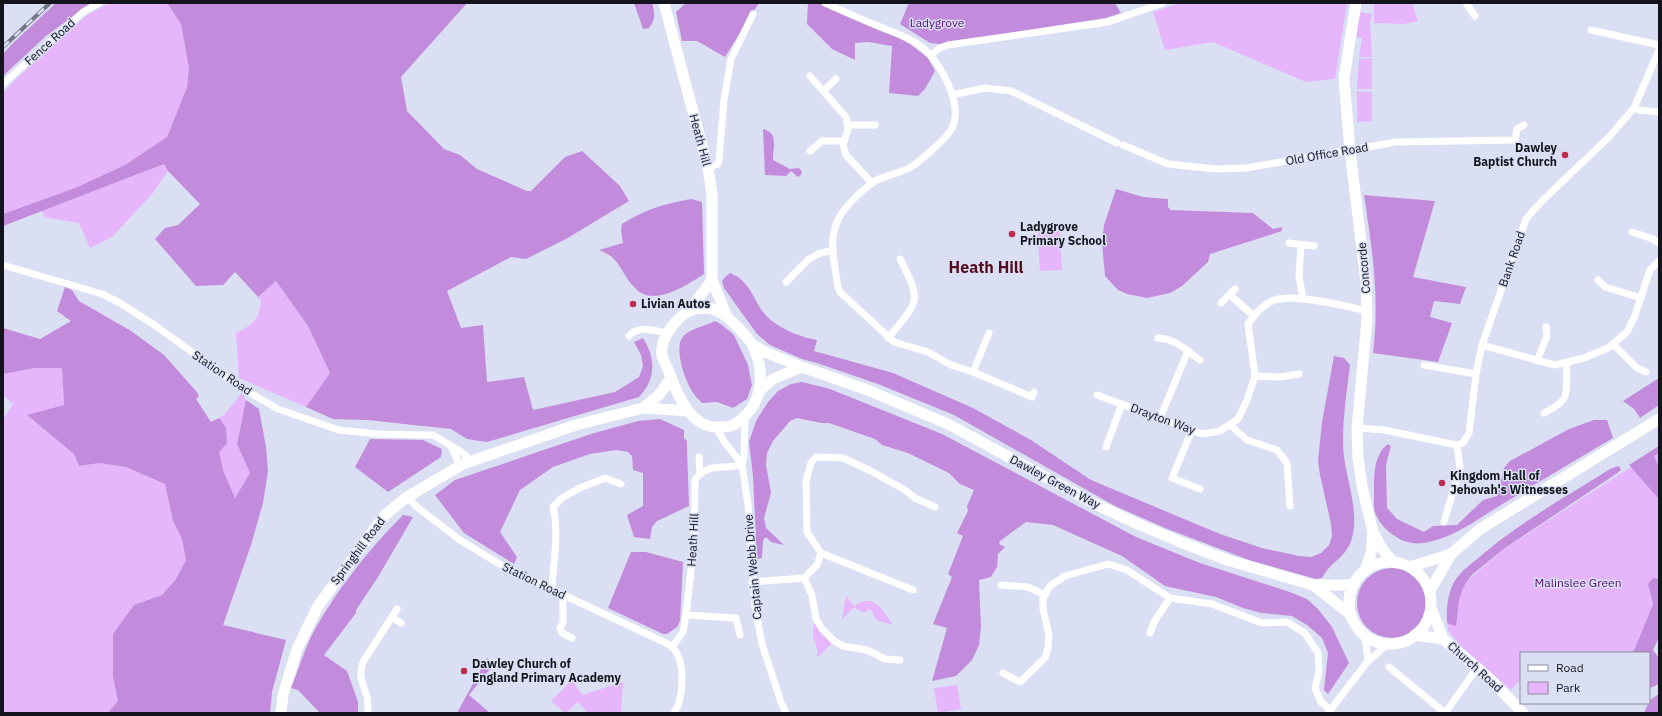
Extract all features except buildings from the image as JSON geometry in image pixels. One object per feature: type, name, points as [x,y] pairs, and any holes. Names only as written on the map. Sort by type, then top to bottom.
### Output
[{"type":"main road","name":"Heath Hill","points":[[664,3],[708,168],[712,194],[712,280],[726,316]]},
{"type":"main road","name":"Concorde","points":[[1356,3],[1344,78],[1350,150],[1363,252],[1367,311],[1357,428],[1358,458],[1362,486],[1373,532],[1383,550],[1392,561]]},
{"type":"main road","points":[[687,313],[712,280]]},
{"type":"main road","points":[[710,308],[726,316],[753,345],[759,367],[760,390],[755,405],[745,418],[731,426],[716,428],[705,425],[688,411],[671,378],[662,354],[667,333],[679,318],[687,313],[695,309],[710,308]]},
{"type":"main road","name":"Dawley Green Way","points":[[753,345],[764,352],[865,389],[948,424],[1097,504],[1140,525],[1227,560],[1313,585],[1353,585]]},
{"type":"main road","points":[[760,390],[773,379],[802,367]]},
{"type":"main road","name":"Springhill Road","points":[[643,408],[659,395],[671,378]]},
{"type":"main road","name":"Springhill Road","points":[[281,713],[283,695],[297,649],[318,606],[385,515],[407,497],[465,464],[576,425],[643,408],[688,411]]},
{"type":"main road","points":[[1430,591],[1451,554],[1480,529],[1659,419]]},
{"type":"main road","name":"Concorde","points":[[1366,568],[1370,554],[1373,532]]},
{"type":"main road","points":[[1410,567],[1451,554]]},
{"type":"main road","points":[[1392,561],[1410,567],[1423,578],[1430,591],[1432,610],[1425,626],[1416,635],[1405,641],[1387,645],[1372,640],[1356,628],[1350,614],[1349,602],[1353,585],[1366,568],[1380,562],[1392,561]]},
{"type":"main road","name":"Dawley Green Way","points":[[1313,585],[1350,614]]},
{"type":"main road","name":"Church Road","points":[[1432,610],[1443,639],[1491,680],[1523,713]]},
{"type":"main road","name":"Church Road","points":[[1416,635],[1443,639]]},
{"type":"street","name":"Fence Road","points":[[3,84],[83,12],[99,3]]},
{"type":"street","points":[[825,3],[912,40],[931,55],[946,78],[952,95],[954,115],[952,130],[947,136],[910,168],[872,183],[846,208],[838,219],[832,237],[838,287],[840,292],[888,338],[901,345],[928,352],[951,365],[973,372],[1032,397],[1034,392]]},
{"type":"street","points":[[931,55],[940,48],[948,45],[1108,22],[1163,3]]},
{"type":"street","points":[[1466,3],[1475,16]]},
{"type":"street","points":[[708,168],[718,164],[719,160],[724,100],[731,59],[753,14]]},
{"type":"street","points":[[1591,30],[1659,44]]},
{"type":"street","name":"Bank Road","points":[[1457,445],[1463,442],[1469,433],[1476,374],[1482,345],[1526,219],[1609,137],[1634,108],[1659,50]]},
{"type":"street","points":[[810,76],[843,112],[848,125],[844,141],[844,150],[846,155],[872,183]]},
{"type":"street","points":[[823,91],[836,79]]},
{"type":"street","name":"Old Office Road","points":[[952,95],[986,88],[1011,91],[1120,144],[1168,164],[1215,169],[1246,168],[1396,142],[1515,140],[1517,129],[1524,125]]},
{"type":"street","points":[[1634,108],[1644,111],[1659,112]]},
{"type":"street","points":[[848,125],[875,125]]},
{"type":"street","points":[[810,150],[822,141],[844,141]]},
{"type":"street","points":[[1632,232],[1653,239],[1659,243]]},
{"type":"street","points":[[1289,243],[1314,246]]},
{"type":"street","points":[[1301,244],[1298,276],[1303,299]]},
{"type":"street","points":[[786,282],[809,259],[818,254],[833,250]]},
{"type":"street","points":[[888,338],[910,312],[914,301],[914,288],[900,259]]},
{"type":"street","name":"Station Road","points":[[3,265],[102,294],[120,303],[156,326],[243,389],[278,409],[338,430],[377,434],[433,435],[448,442],[451,446],[463,453],[465,464]]},
{"type":"street","points":[[1482,345],[1555,366],[1584,358],[1608,348],[1627,332],[1634,318],[1650,270],[1657,265]]},
{"type":"street","points":[[1598,280],[1605,287],[1641,298]]},
{"type":"street","points":[[1221,303],[1235,289]]},
{"type":"street","points":[[1230,295],[1254,316],[1258,311],[1273,300],[1294,298],[1367,311]]},
{"type":"street","name":"Drayton Way","points":[[1097,395],[1202,434],[1220,431],[1238,419],[1247,400],[1255,376],[1248,324],[1254,316]]},
{"type":"street","points":[[1537,361],[1547,336],[1546,327]]},
{"type":"street","points":[[629,336],[632,332],[644,330],[667,333]]},
{"type":"street","points":[[973,372],[989,333]]},
{"type":"street","points":[[1158,338],[1169,339],[1183,346],[1200,360]]},
{"type":"street","points":[[1613,344],[1637,368],[1646,372]]},
{"type":"street","points":[[1160,418],[1188,351]]},
{"type":"street","points":[[1544,412],[1555,406],[1565,397],[1567,377],[1566,363]]},
{"type":"street","points":[[1424,365],[1476,374]]},
{"type":"street","points":[[1255,376],[1280,377],[1299,374]]},
{"type":"street","points":[[1106,447],[1122,404]]},
{"type":"street","name":"Captain Webb Drive","points":[[745,418],[744,456],[742,464],[748,505],[752,582],[755,606],[762,644],[780,702],[786,713]]},
{"type":"street","points":[[1230,424],[1247,440],[1277,450],[1287,463],[1290,506]]},
{"type":"street","points":[[716,428],[725,443],[742,464]]},
{"type":"street","points":[[1357,428],[1384,430],[1457,445],[1460,468],[1444,522]]},
{"type":"street","points":[[1192,430],[1172,478],[1200,489]]},
{"type":"street","points":[[451,446],[465,464]]},
{"type":"street","name":"Heath Hill","points":[[672,647],[683,632],[686,615],[694,543],[695,480],[700,473],[699,457]]},
{"type":"street","points":[[913,590],[822,553],[807,532],[806,481],[811,463],[816,457],[843,458],[869,470],[905,490],[915,498],[935,507]]},
{"type":"street","points":[[700,473],[708,468],[742,464]]},
{"type":"street","points":[[551,588],[556,542],[556,520],[553,507],[562,498],[580,488],[605,478],[621,484]]},
{"type":"street","name":"Station Road","points":[[407,497],[417,507],[472,548],[506,568],[564,594],[672,647]]},
{"type":"street","points":[[752,582],[804,578],[817,565],[822,553]]},
{"type":"street","points":[[1003,673],[1020,682],[1045,658],[1048,648],[1049,635],[1043,610],[1043,598],[1050,586],[1065,576],[1108,564],[1127,570],[1170,598],[1212,604],[1262,623],[1287,622],[1305,633],[1318,652],[1319,672],[1315,688],[1321,702],[1330,712],[1368,661],[1387,645]]},
{"type":"street","points":[[804,578],[812,595],[816,619],[822,629],[834,641],[843,646],[867,650],[885,659],[900,660]]},
{"type":"street","points":[[1002,585],[1028,587],[1045,594]]},
{"type":"street","points":[[564,594],[563,622],[560,629],[562,633],[572,638]]},
{"type":"street","points":[[1150,633],[1154,622],[1170,598]]},
{"type":"street","points":[[368,713],[367,697],[360,678],[361,669],[363,662],[397,609]]},
{"type":"street","points":[[686,615],[736,618],[740,635]]},
{"type":"street","points":[[392,617],[401,623]]},
{"type":"street","points":[[1365,636],[1368,661]]},
{"type":"street","points":[[672,647],[680,658],[682,685],[681,700],[674,713]]},
{"type":"street","points":[[1389,666],[1445,713],[1477,668]]},
{"type":"green space","points":[[56,3],[91,3],[46,36],[3,76],[3,54]]},
{"type":"green space","points":[[110,3],[167,3],[181,24],[189,68],[187,87],[167,137],[125,165],[75,188],[3,214],[3,93],[17,78],[87,15]]},
{"type":"green space","points":[[167,3],[467,3],[401,77],[407,111],[444,149],[460,155],[477,169],[527,191],[531,191],[565,157],[582,151],[620,186],[629,201],[566,239],[526,259],[511,257],[447,291],[461,328],[483,325],[487,382],[524,377],[533,410],[615,392],[639,377],[643,366],[641,355],[634,342],[643,338],[652,361],[651,376],[645,390],[639,397],[487,442],[467,439],[451,429],[367,420],[333,419],[306,407],[330,373],[308,326],[276,281],[258,297],[235,272],[223,285],[196,286],[155,239],[165,228],[178,225],[200,204],[168,171],[164,164],[3,226],[3,214],[75,188],[125,165],[167,137],[187,87],[189,68],[181,24]]},
{"type":"green space","points":[[634,3],[652,3],[654,16],[653,22],[649,28],[643,29]]},
{"type":"green space","points":[[686,3],[759,3],[725,57],[697,41],[682,41],[676,12]]},
{"type":"green space","points":[[808,3],[820,3],[890,33],[910,44],[928,58],[935,71],[925,89],[918,96],[889,93],[892,46],[868,42],[855,43],[855,60],[832,49],[807,24]]},
{"type":"green space","name":"Ladygrove","points":[[909,3],[1115,3],[1121,13],[1105,18],[940,44],[930,43],[900,24]]},
{"type":"green space","points":[[1180,3],[1347,3],[1335,79],[1306,82],[1213,42],[1165,50],[1153,12]]},
{"type":"green space","points":[[1374,3],[1412,3],[1418,21],[1403,24],[1374,23]]},
{"type":"green space","points":[[1360,12],[1372,14],[1370,23],[1372,57],[1359,57],[1362,38],[1356,37]]},
{"type":"green space","points":[[1372,58],[1372,89],[1357,89],[1359,59]]},
{"type":"green space","points":[[1357,91],[1372,92],[1372,121],[1357,122]]},
{"type":"green space","points":[[763,129],[768,131],[773,137],[773,160],[790,169],[799,168],[802,172],[801,175],[798,177],[791,171],[786,176],[765,175]]},
{"type":"green space","points":[[164,164],[168,171],[152,194],[112,237],[90,248],[79,223],[45,217],[42,211]]},
{"type":"green space","points":[[1116,189],[1143,197],[1168,199],[1168,207],[1171,210],[1253,213],[1273,229],[1282,227],[1282,231],[1210,254],[1208,262],[1182,286],[1170,293],[1147,298],[1127,294],[1118,290],[1105,276],[1102,242],[1104,225]]},
{"type":"green space","points":[[1364,195],[1435,201],[1413,277],[1466,287],[1460,304],[1434,301],[1430,317],[1452,323],[1438,362],[1373,353],[1376,312],[1374,273]]},
{"type":"green space","points":[[691,199],[702,202],[704,274],[689,284],[670,293],[651,296],[642,294],[635,288],[613,258],[599,250],[623,243],[621,230],[622,224],[630,219],[655,208]]},
{"type":"green space","points":[[1059,226],[1062,270],[1040,271],[1037,228]]},
{"type":"green space","points":[[730,273],[738,277],[744,283],[761,309],[772,321],[793,333],[817,340],[814,351],[893,373],[973,408],[1031,440],[1091,480],[1220,534],[1262,548],[1299,556],[1311,557],[1321,553],[1329,545],[1332,536],[1331,524],[1318,461],[1322,422],[1334,356],[1344,358],[1350,365],[1345,403],[1343,441],[1354,521],[1353,534],[1349,546],[1343,555],[1328,569],[1322,578],[1316,579],[1249,560],[1165,528],[1115,506],[954,415],[878,384],[802,359],[770,345],[757,334],[724,288],[722,281]]},
{"type":"green space","points":[[276,281],[308,326],[330,373],[306,407],[239,378],[236,333],[254,321],[260,307],[261,300],[258,297]]},
{"type":"green space","points":[[65,287],[72,290],[79,301],[131,331],[164,355],[196,391],[199,396],[196,399],[211,422],[219,418],[226,428],[227,443],[219,452],[223,470],[235,498],[250,473],[237,444],[246,400],[259,409],[266,447],[268,471],[263,503],[251,545],[223,625],[286,640],[272,692],[270,713],[108,713],[118,701],[113,677],[113,634],[134,605],[162,595],[176,579],[186,560],[182,539],[173,521],[165,484],[126,467],[100,463],[79,466],[74,454],[27,415],[64,405],[62,368],[35,368],[3,374],[3,328],[40,339],[71,321],[57,311]]},
{"type":"green space","points":[[715,321],[734,335],[748,365],[752,385],[747,399],[733,408],[717,402],[702,403],[688,383],[680,358],[679,350],[682,338],[688,332]]},
{"type":"green space","points":[[35,368],[62,368],[64,405],[28,416],[74,454],[79,466],[100,463],[126,467],[165,484],[173,521],[182,539],[186,560],[176,579],[162,595],[134,605],[113,677],[118,701],[108,713],[3,713],[3,420],[13,404],[3,395],[3,374]]},
{"type":"green space","points":[[1659,378],[1659,405],[1640,418],[1634,409],[1623,401]]},
{"type":"green space","points":[[802,382],[830,389],[942,434],[1136,537],[1200,563],[1287,591],[1307,599],[1318,609],[1332,627],[1349,663],[1328,694],[1324,690],[1328,653],[1322,638],[1307,625],[1292,616],[1261,613],[1243,608],[1216,597],[1165,586],[1122,556],[1053,525],[1026,522],[1000,541],[999,544],[1005,547],[998,554],[997,567],[991,577],[979,580],[981,626],[979,645],[972,660],[956,676],[932,681],[947,628],[933,624],[952,577],[948,574],[963,536],[957,533],[968,511],[967,506],[974,490],[960,484],[949,473],[908,453],[882,445],[875,439],[829,423],[821,423],[797,418],[790,421],[773,441],[767,453],[766,465],[771,493],[764,518],[766,528],[784,545],[771,542],[766,537],[763,540],[762,558],[757,559],[753,476],[749,442],[756,421],[768,402],[778,391],[791,384]]},
{"type":"green space","points":[[242,393],[246,400],[237,444],[250,473],[235,498],[223,470],[218,451],[227,442],[226,428],[219,418],[224,415]]},
{"type":"green space","points":[[660,419],[684,430],[684,438],[687,441],[689,506],[657,521],[652,527],[650,539],[634,537],[627,515],[643,506],[643,473],[633,470],[632,456],[628,452],[616,450],[590,454],[553,467],[520,490],[500,532],[517,557],[514,564],[464,533],[435,495],[455,480],[591,434],[638,421]]},
{"type":"green space","points":[[1594,420],[1607,420],[1613,438],[1455,533],[1434,541],[1423,543],[1409,542],[1402,540],[1389,532],[1376,515],[1374,510],[1375,467],[1379,454],[1388,444],[1391,446],[1386,465],[1387,508],[1397,519],[1424,532],[1433,526],[1457,525],[1483,500],[1497,496],[1504,468],[1510,461],[1569,429]]},
{"type":"green space","points":[[370,439],[423,440],[442,449],[441,457],[388,492],[355,467]]},
{"type":"green space","points":[[1659,446],[1659,453],[1654,456],[1659,468],[1659,499],[1629,465]]},
{"type":"green space","name":"Malinslee Green","points":[[1659,453],[1659,579],[1656,578],[1649,589],[1653,604],[1633,652],[1520,652],[1520,680],[1511,690],[1459,644],[1448,630],[1447,615],[1467,581],[1504,549],[1623,472]]},
{"type":"green space","points":[[1619,466],[1621,470],[1616,474],[1505,548],[1473,574],[1463,588],[1459,600],[1456,626],[1447,623],[1449,594],[1456,579],[1465,569],[1498,542],[1529,520],[1610,469]]},
{"type":"green space","points":[[403,515],[413,517],[378,577],[356,610],[356,613],[324,655],[347,671],[358,702],[358,713],[320,713],[298,690],[291,688],[308,643],[324,613],[345,583],[367,554]]},
{"type":"green space","points":[[631,552],[646,552],[683,562],[680,621],[677,627],[667,634],[663,634],[608,608]]},
{"type":"green space","points":[[1392,568],[1405,571],[1417,578],[1424,590],[1427,603],[1424,616],[1417,628],[1405,635],[1392,638],[1379,635],[1367,628],[1360,616],[1357,603],[1360,590],[1367,578],[1379,571]]},
{"type":"green space","points":[[1653,578],[1659,579],[1659,637],[1653,650],[1659,658],[1659,684],[1650,688],[1650,652],[1633,652],[1653,604],[1648,584]]},
{"type":"green space","points":[[846,596],[854,606],[861,602],[867,601],[877,605],[882,609],[893,625],[876,620],[872,611],[868,609],[866,612],[861,612],[854,607],[842,619]]},
{"type":"green space","points":[[818,622],[834,641],[818,657],[813,636],[814,624]]},
{"type":"green space","points":[[487,658],[494,664],[469,695],[490,713],[457,713]]},
{"type":"green space","points":[[572,680],[582,695],[623,682],[621,713],[588,713],[578,702],[568,711],[569,713],[565,713],[551,701]]},
{"type":"green space","points":[[957,685],[961,709],[938,713],[934,688]]},
{"type":"green space","points":[[1659,694],[1659,713],[1644,713],[1648,704],[1650,704],[1650,700]]},
{"type":"railway","points":[[3,47],[50,3]]},
{"type":"place","name":"Dawley Baptist Church","points":[[1565,155]]},
{"type":"place","name":"Ladygrove Primary School","points":[[1012,234]]},
{"type":"place","name":"Livian Autos","points":[[633,304]]},
{"type":"place","name":"Kingdom Hall of Jehovah's Witnesses","points":[[1442,483]]},
{"type":"place","name":"Dawley Church of England Primary Academy","points":[[464,671]]},
{"type":"district","name":"Heath Hill","points":[[986,267]]}]
